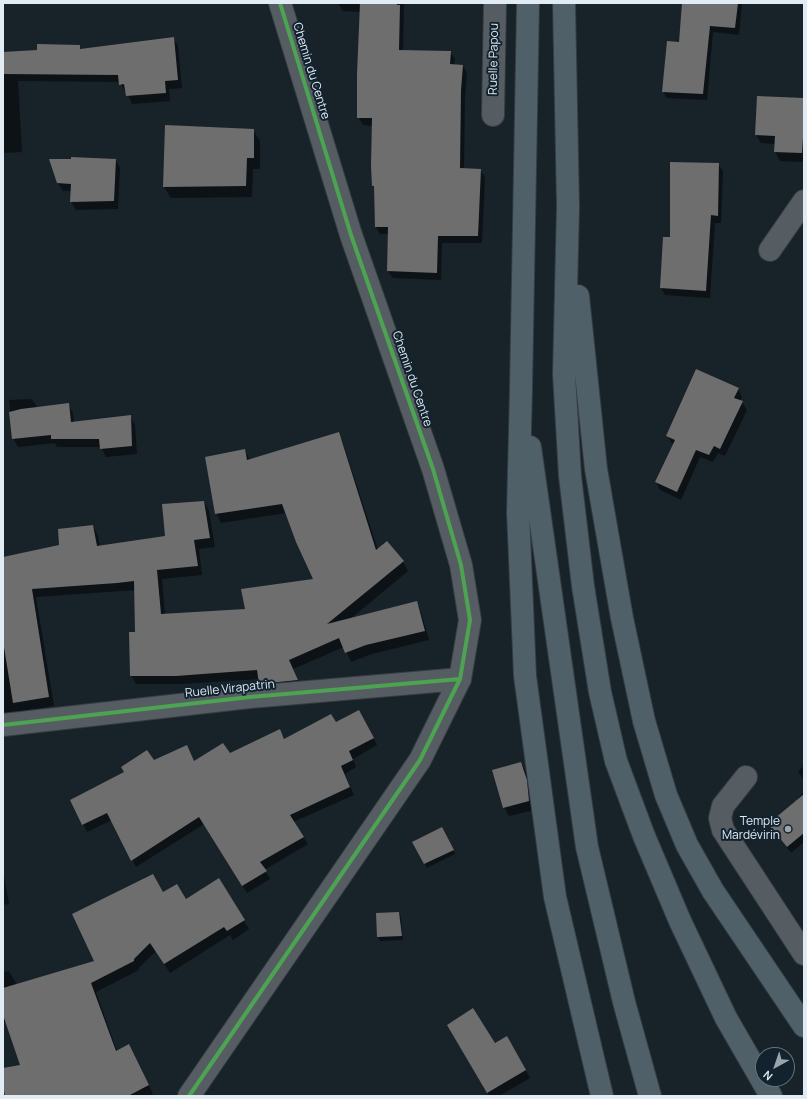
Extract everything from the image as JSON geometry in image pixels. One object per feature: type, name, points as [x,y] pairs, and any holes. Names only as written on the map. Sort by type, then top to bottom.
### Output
[{"type":"highway","points":[[528,3],[518,512],[525,676],[555,897],[602,1096]]},
{"type":"highway","points":[[564,3],[568,207],[564,374],[570,476],[583,586],[600,692],[616,760],[644,836],[680,921],[726,1018],[771,1096]]},
{"type":"highway","points":[[568,207],[596,469],[622,618],[644,722],[666,795],[687,845],[713,891],[804,1026]]},
{"type":"highway","points":[[521,388],[587,847],[624,1002],[650,1096]]},
{"type":"street","name":"Chemin du Centre","points":[[189,1096],[420,760],[460,679],[470,620],[461,565],[433,469],[351,235],[280,3]]},
{"type":"street","name":"Ruelle Papou","points":[[493,115],[495,3]]},
{"type":"street","points":[[770,250],[804,201]]},
{"type":"street","name":"Ruelle Virapatrin","points":[[3,725],[250,697],[460,679]]},
{"type":"street","points":[[746,777],[723,806],[720,818],[723,830],[804,954]]},
{"type":"building","points":[[360,3],[397,3],[397,5],[400,5],[399,50],[451,51],[450,64],[463,65],[461,90],[460,168],[481,169],[478,236],[438,236],[437,273],[387,271],[388,227],[375,227],[374,186],[372,186],[371,166],[372,118],[357,118]]},
{"type":"building","points":[[682,3],[738,3],[735,28],[710,26],[703,94],[662,92],[667,41],[679,42]]},
{"type":"building","points":[[174,37],[178,80],[165,81],[166,93],[126,96],[124,84],[119,85],[118,75],[3,74],[3,52],[37,50],[37,44],[80,45],[80,49]]},
{"type":"building","points":[[757,96],[804,98],[802,153],[774,152],[775,136],[755,135]]},
{"type":"building","points":[[165,125],[254,129],[254,158],[247,158],[246,186],[163,187]]},
{"type":"building","points":[[71,157],[116,159],[114,201],[70,202],[71,184],[57,183],[49,159],[71,159]]},
{"type":"building","points":[[670,162],[719,163],[718,216],[711,215],[706,291],[660,288],[663,237],[670,237]]},
{"type":"building","points":[[696,369],[739,388],[734,398],[743,401],[720,449],[714,446],[709,455],[696,450],[677,492],[655,482],[675,440],[666,436]]},
{"type":"building","points":[[69,403],[71,422],[131,415],[132,446],[100,449],[99,439],[51,439],[51,435],[12,439],[9,412]]},
{"type":"building","points":[[339,432],[376,550],[387,541],[404,561],[327,624],[417,601],[425,631],[366,645],[345,653],[339,638],[289,660],[298,680],[259,684],[257,670],[176,676],[130,676],[129,632],[135,632],[134,581],[32,589],[49,697],[13,703],[3,641],[3,557],[59,545],[58,529],[93,525],[97,546],[165,536],[162,504],[204,501],[210,538],[194,540],[198,566],[157,570],[161,614],[245,609],[241,589],[313,579],[296,542],[282,504],[215,514],[205,457],[245,449],[247,460]]},
{"type":"building","points":[[359,710],[374,738],[349,751],[353,760],[341,766],[350,787],[290,815],[304,837],[260,862],[267,871],[242,886],[199,817],[131,861],[107,813],[82,825],[70,800],[124,772],[121,767],[147,750],[154,760],[187,745],[194,761],[223,743],[230,753],[280,729],[284,739],[331,714],[336,722]]},
{"type":"building","points":[[521,762],[527,780],[529,801],[503,808],[492,770]]},
{"type":"building","name":"Temple Mardévirin","points":[[804,794],[804,833],[787,847],[768,824]]},
{"type":"building","points":[[442,827],[454,850],[424,864],[412,842]]},
{"type":"building","points":[[153,874],[163,892],[177,884],[186,899],[219,878],[245,920],[227,931],[224,927],[164,964],[150,943],[134,959],[134,961],[91,983],[116,1051],[129,1044],[149,1085],[128,1096],[5,1096],[3,1085],[3,1068],[20,1065],[3,1015],[3,988],[94,961],[72,914]]},
{"type":"building","points":[[399,912],[402,936],[377,937],[376,913]]},
{"type":"building","points":[[473,1008],[495,1043],[507,1036],[526,1070],[487,1093],[447,1025]]},
{"type":"cycle path","points":[[189,1096],[420,760],[460,679],[470,620],[461,565],[433,469],[351,235],[280,3]]},
{"type":"cycle path","points":[[3,725],[250,697],[460,679]]},
{"type":"place","name":"Temple Mardévirin","points":[[788,829]]}]
